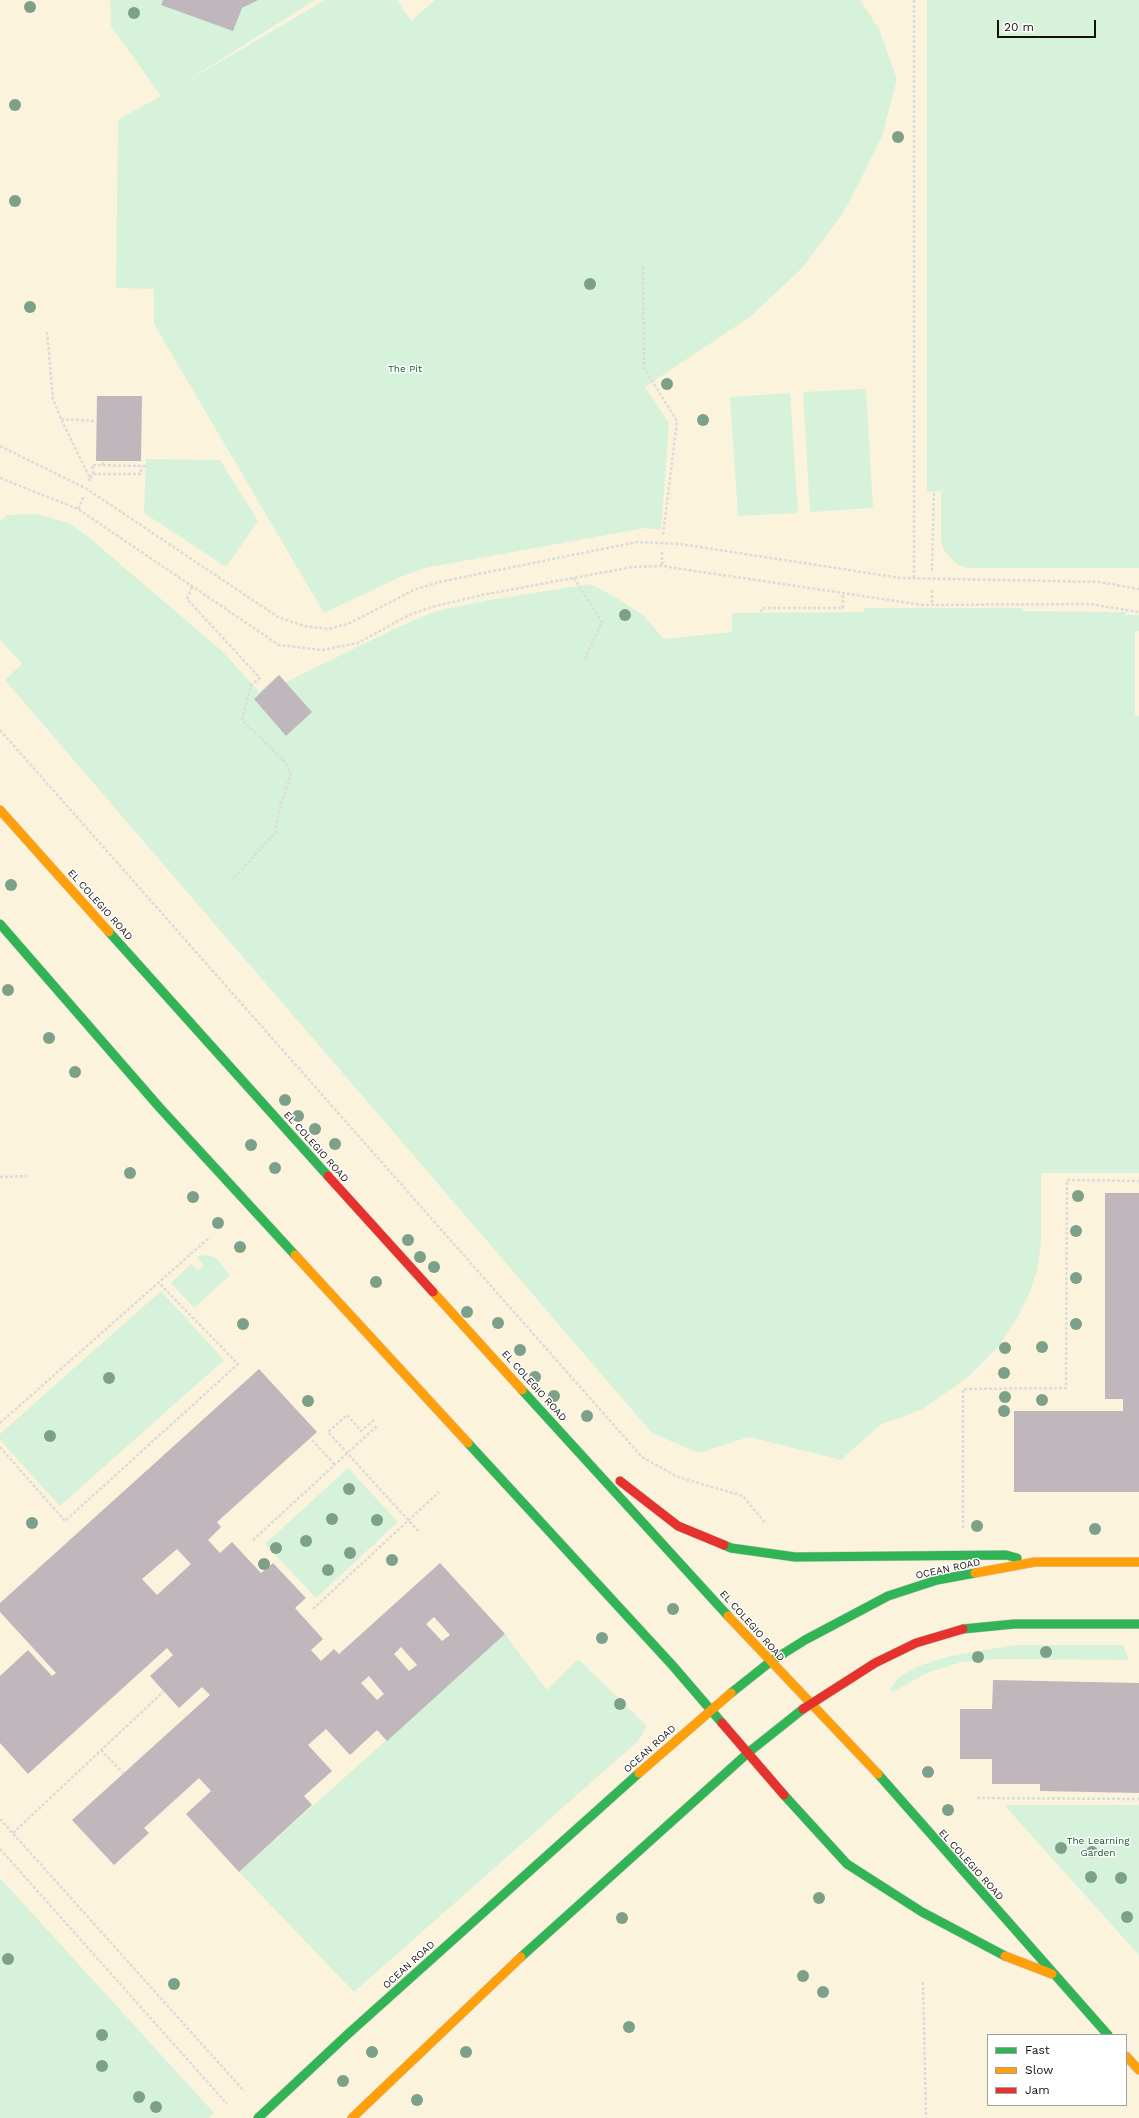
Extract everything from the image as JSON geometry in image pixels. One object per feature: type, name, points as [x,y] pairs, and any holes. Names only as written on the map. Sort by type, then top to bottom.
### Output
[{"type":"main road","name":"EL COLEGIO ROAD","points":[[0,810],[269,1112],[770,1662],[852,1745],[1107,2034]]},
{"type":"main road","name":"EL COLEGIO ROAD","points":[[0,924],[160,1108],[482,1457],[711,1709],[779,1789],[847,1864],[922,1912],[1011,1959],[1054,1975]]},
{"type":"main road","points":[[584,1457],[617,1479],[678,1526],[731,1548],[795,1557],[1006,1555],[1035,1562]]},
{"type":"main road","name":"OCEAN ROAD","points":[[258,2118],[348,2034],[711,1709],[770,1662],[888,1596],[938,1580],[1035,1562],[1139,1562]]},
{"type":"main road","points":[[352,2118],[426,2049],[491,1984],[749,1752],[810,1704],[875,1664],[916,1643],[965,1629],[1014,1624],[1139,1624]]},
{"type":"main road","points":[[1127,2057],[1139,2070]]},
{"type":"path","points":[[914,0],[914,578]]},
{"type":"path","points":[[644,267],[644,368],[677,421],[663,535]]},
{"type":"path","points":[[47,332],[53,399],[90,480],[94,474],[92,465],[146,466]]},
{"type":"path","points":[[61,419],[96,421]]},
{"type":"path","points":[[0,446],[87,490],[278,618],[304,626],[328,628],[348,624],[414,590],[439,582],[637,542],[680,544],[901,578],[1099,582],[1139,589]]},
{"type":"path","points":[[94,474],[142,474],[141,466]]},
{"type":"path","points":[[0,478],[78,509],[279,645],[322,650],[358,643],[409,615],[432,607],[482,595],[632,567],[662,566],[932,605],[1089,604],[1139,612]]},
{"type":"path","points":[[932,571],[934,491]]},
{"type":"path","points":[[78,509],[84,496]]},
{"type":"path","points":[[662,552],[662,566]]},
{"type":"path","points":[[574,578],[602,622],[584,659]]},
{"type":"path","points":[[192,587],[187,599],[260,678],[251,685],[242,720],[285,762],[290,775],[281,803],[275,833],[232,880]]},
{"type":"path","points":[[932,590],[932,605]]},
{"type":"path","points":[[762,612],[762,608],[843,608],[843,593]]},
{"type":"path","points":[[0,730],[642,1457],[678,1477],[743,1496],[767,1524]]},
{"type":"path","points":[[0,1176],[27,1176]]},
{"type":"path","points":[[964,1533],[963,1389],[1066,1388],[1067,1180],[1139,1181]]},
{"type":"path","points":[[0,1423],[210,1237]]},
{"type":"path","points":[[0,1447],[65,1521],[238,1364],[158,1282]]},
{"type":"path","points":[[374,1420],[361,1431],[347,1415],[328,1432],[419,1532]]},
{"type":"path","points":[[254,1540],[378,1425]]},
{"type":"path","points":[[312,1440],[335,1465]]},
{"type":"path","points":[[313,1609],[439,1492]]},
{"type":"path","points":[[13,1833],[164,1691]]},
{"type":"path","points":[[101,1750],[123,1773]]},
{"type":"path","points":[[977,1798],[1139,1799]]},
{"type":"path","points":[[0,1819],[244,2091]]},
{"type":"path","points":[[0,1849],[227,2104]]},
{"type":"path","points":[[923,1982],[926,2118]]},
{"type":"shaded area","points":[[0,0],[1139,0],[1139,2118],[0,2118]]},
{"type":"green space","name":"The Pit","points":[[110,0],[315,0],[179,86],[325,0],[397,0],[411,21],[435,0],[860,0],[879,29],[897,79],[882,136],[859,183],[841,216],[803,267],[750,317],[645,387],[669,423],[661,530],[645,528],[425,568],[398,578],[324,613],[154,324],[154,289],[116,288],[118,120],[161,96],[111,26]]},
{"type":"green space","points":[[927,0],[1139,0],[1139,568],[968,568],[958,565],[944,551],[941,541],[941,491],[927,492]]},
{"type":"green space","points":[[866,389],[873,508],[810,512],[803,392]]},
{"type":"green space","points":[[790,393],[798,513],[738,516],[730,397]]},
{"type":"green space","points":[[146,459],[220,460],[258,521],[226,567],[144,513]]},
{"type":"green space","points":[[36,514],[69,523],[86,535],[222,651],[259,692],[279,675],[286,682],[396,628],[436,611],[490,600],[590,584],[615,597],[644,616],[664,639],[732,632],[732,613],[864,612],[865,608],[1023,608],[1022,611],[1126,612],[1126,615],[1139,615],[1139,631],[1135,632],[1135,715],[1139,716],[1139,1173],[1041,1173],[1041,1244],[1037,1270],[1029,1294],[1018,1316],[998,1347],[969,1376],[944,1394],[924,1408],[881,1424],[841,1460],[749,1437],[699,1453],[652,1433],[5,680],[22,664],[0,640],[0,521],[7,515]]},
{"type":"green space","points":[[201,1255],[215,1257],[230,1275],[194,1308],[171,1283],[191,1264],[198,1270],[204,1265],[196,1257]]},
{"type":"green space","points":[[161,1291],[224,1360],[60,1506],[0,1440],[0,1434]]},
{"type":"green space","points":[[348,1468],[398,1522],[316,1598],[265,1544]]},
{"type":"green space","points":[[505,1634],[547,1690],[578,1659],[647,1726],[638,1741],[354,1992],[239,1872]]},
{"type":"green space","points":[[1014,1645],[1123,1645],[1129,1660],[996,1659],[962,1662],[927,1673],[893,1692],[890,1689],[898,1678],[918,1666],[950,1656]]},
{"type":"green space","name":"The Learning Garden","points":[[1004,1805],[1139,1805],[1139,1955]]},
{"type":"green space","points":[[0,1878],[214,2113],[208,2118],[0,2118]]},
{"type":"building","points":[[163,0],[258,0],[242,8],[233,31],[161,5]]},
{"type":"building","points":[[97,396],[142,396],[141,461],[96,461]]},
{"type":"building","points":[[279,675],[312,712],[286,736],[254,699]]},
{"type":"building","points":[[1105,1193],[1139,1193],[1139,1492],[1014,1492],[1014,1411],[1123,1411],[1123,1399],[1105,1399]]},
{"type":"building","points":[[259,1369],[317,1432],[217,1522],[221,1527],[208,1540],[220,1553],[232,1542],[261,1573],[273,1563],[306,1598],[295,1608],[323,1639],[311,1650],[321,1661],[334,1649],[339,1654],[440,1563],[505,1634],[387,1741],[377,1730],[350,1755],[326,1729],[308,1745],[332,1771],[304,1796],[312,1805],[239,1872],[186,1814],[211,1791],[199,1778],[144,1828],[149,1833],[114,1865],[72,1820],[210,1695],[202,1687],[179,1708],[150,1676],[173,1655],[167,1648],[28,1774],[0,1743],[0,1676],[28,1650],[52,1676],[56,1673],[0,1612],[0,1603]],"holes":[[[177,1549],[191,1564],[157,1595],[142,1579]],[[434,1617],[450,1635],[442,1641],[426,1624]],[[401,1647],[417,1665],[409,1671],[394,1654]],[[369,1676],[384,1694],[377,1700],[361,1683]]]},
{"type":"building","points":[[993,1680],[1139,1683],[1139,1793],[1040,1791],[1040,1784],[992,1784],[992,1759],[960,1759],[960,1709],[992,1709]]},
{"type":"traffic: fast","points":[[0,924],[160,1108],[295,1255]]},
{"type":"traffic: fast","points":[[109,932],[328,1176]]},
{"type":"traffic: fast","points":[[522,1390],[728,1616]]},
{"type":"traffic: fast","points":[[468,1443],[673,1666],[722,1723]]},
{"type":"traffic: fast","points":[[724,1545],[731,1548],[795,1557],[1006,1555],[1017,1558]]},
{"type":"traffic: fast","points":[[731,1693],[770,1662],[805,1640],[888,1596],[937,1580],[975,1573]]},
{"type":"traffic: fast","points":[[963,1629],[1014,1624],[1139,1624]]},
{"type":"traffic: fast","points":[[521,1957],[749,1752],[803,1709]]},
{"type":"traffic: fast","points":[[258,2118],[348,2034],[639,1773]]},
{"type":"traffic: fast","points":[[878,1774],[1107,2034]]},
{"type":"traffic: fast","points":[[784,1795],[847,1864],[922,1912],[1005,1956]]},
{"type":"traffic: slow","points":[[0,810],[109,932]]},
{"type":"traffic: slow","points":[[295,1255],[468,1443]]},
{"type":"traffic: slow","points":[[433,1292],[522,1390]]},
{"type":"traffic: slow","points":[[975,1573],[1035,1562],[1139,1562]]},
{"type":"traffic: slow","points":[[728,1616],[878,1774]]},
{"type":"traffic: slow","points":[[639,1773],[731,1693]]},
{"type":"traffic: slow","points":[[1005,1956],[1052,1974]]},
{"type":"traffic: slow","points":[[352,2118],[521,1957]]},
{"type":"traffic: slow","points":[[1127,2057],[1139,2070]]},
{"type":"traffic: jam","points":[[328,1176],[433,1292]]},
{"type":"traffic: jam","points":[[620,1481],[678,1526],[724,1545]]},
{"type":"traffic: jam","points":[[803,1709],[875,1663],[916,1643],[963,1629]]},
{"type":"traffic: jam","points":[[722,1723],[784,1795]]}]
